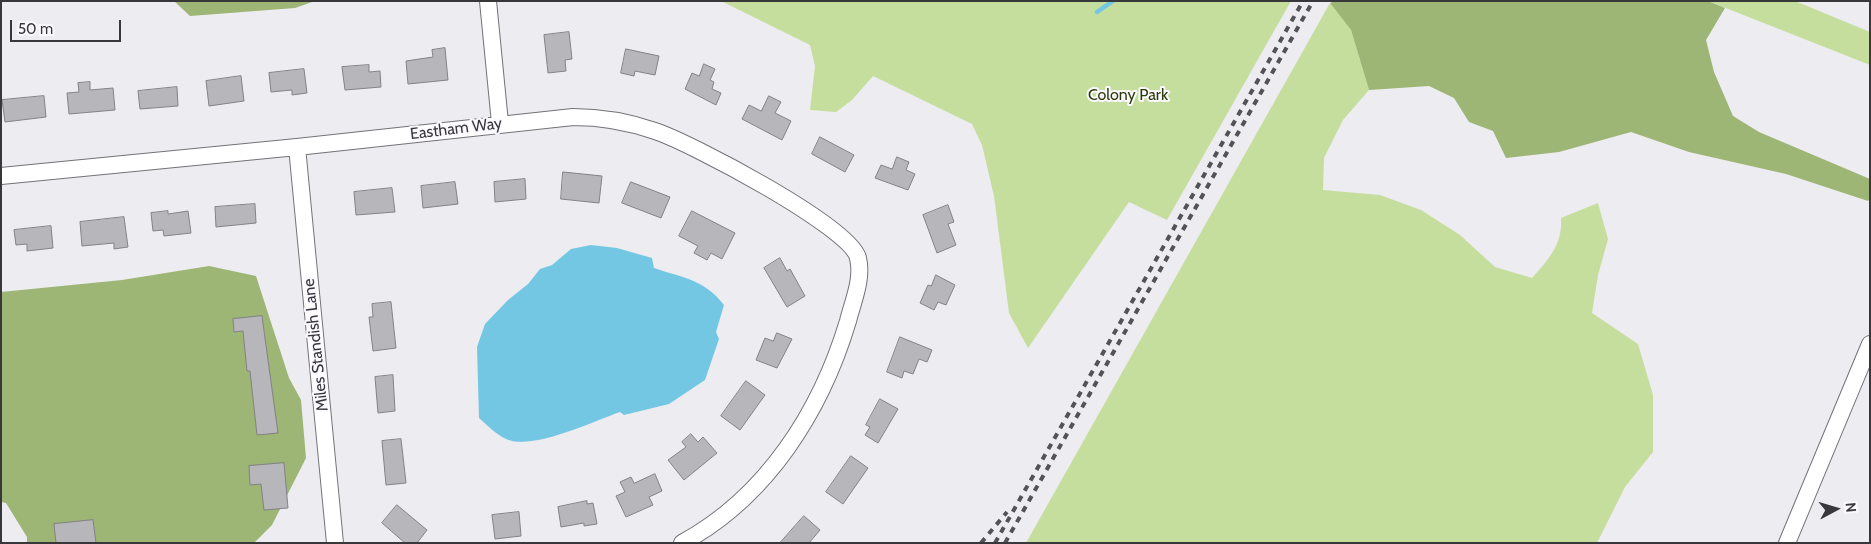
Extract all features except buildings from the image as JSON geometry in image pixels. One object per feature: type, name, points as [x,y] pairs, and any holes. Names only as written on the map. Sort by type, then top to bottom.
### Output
[{"type":"street","points":[[488,1],[500,123]]},
{"type":"street","name":"Eastham Way","points":[[1,176],[297,147],[500,123],[591,117],[656,131],[688,144],[814,215],[848,244],[858,256],[859,272],[857,288],[839,351],[818,400],[789,447],[755,487],[731,509],[682,543]]},
{"type":"street","name":"Miles Standish Lane","points":[[297,147],[335,543]]},
{"type":"street","points":[[1787,543],[1870,344]]},
{"type":"green space","points":[[174,1],[315,1],[295,8],[190,16]]},
{"type":"green space","name":"Colony Park","points":[[721,1],[1291,1],[1167,220],[1129,202],[1028,348],[1009,313],[994,196],[982,145],[972,124],[873,76],[852,100],[836,112],[810,110],[815,66],[810,45]]},
{"type":"green space","points":[[1335,1],[1708,1],[1725,8],[1706,40],[1714,72],[1733,116],[1759,132],[1870,179],[1870,198],[1868,201],[1786,174],[1689,152],[1631,132],[1559,152],[1506,158],[1493,131],[1469,122],[1454,98],[1429,86],[1369,90],[1351,30],[1330,3]]},
{"type":"green space","points":[[1708,1],[1795,1],[1870,32],[1870,65]]},
{"type":"green space","points":[[1330,3],[1351,30],[1369,90],[1343,120],[1324,158],[1323,190],[1380,195],[1421,210],[1460,235],[1495,267],[1532,278],[1549,258],[1557,244],[1560,236],[1561,218],[1598,203],[1608,239],[1598,275],[1592,313],[1638,344],[1653,395],[1653,452],[1625,487],[1597,543],[1026,543]]},
{"type":"green space","points":[[209,266],[256,276],[289,378],[301,400],[306,458],[272,525],[254,543],[27,543],[27,537],[6,503],[1,502],[1,292],[122,280]]},
{"type":"water","points":[[591,245],[617,248],[652,258],[654,268],[692,280],[709,290],[724,305],[716,332],[719,339],[705,380],[669,404],[624,415],[620,412],[547,438],[517,442],[506,439],[479,418],[477,347],[485,324],[508,300],[528,284],[540,269],[552,265],[571,249]]},
{"type":"waterway","points":[[1097,12],[1113,1]]},
{"type":"railway","points":[[995,543],[1303,1]]},
{"type":"railway","points":[[1005,543],[1313,1]]},
{"type":"railway","points":[[981,543],[1007,512]]}]
